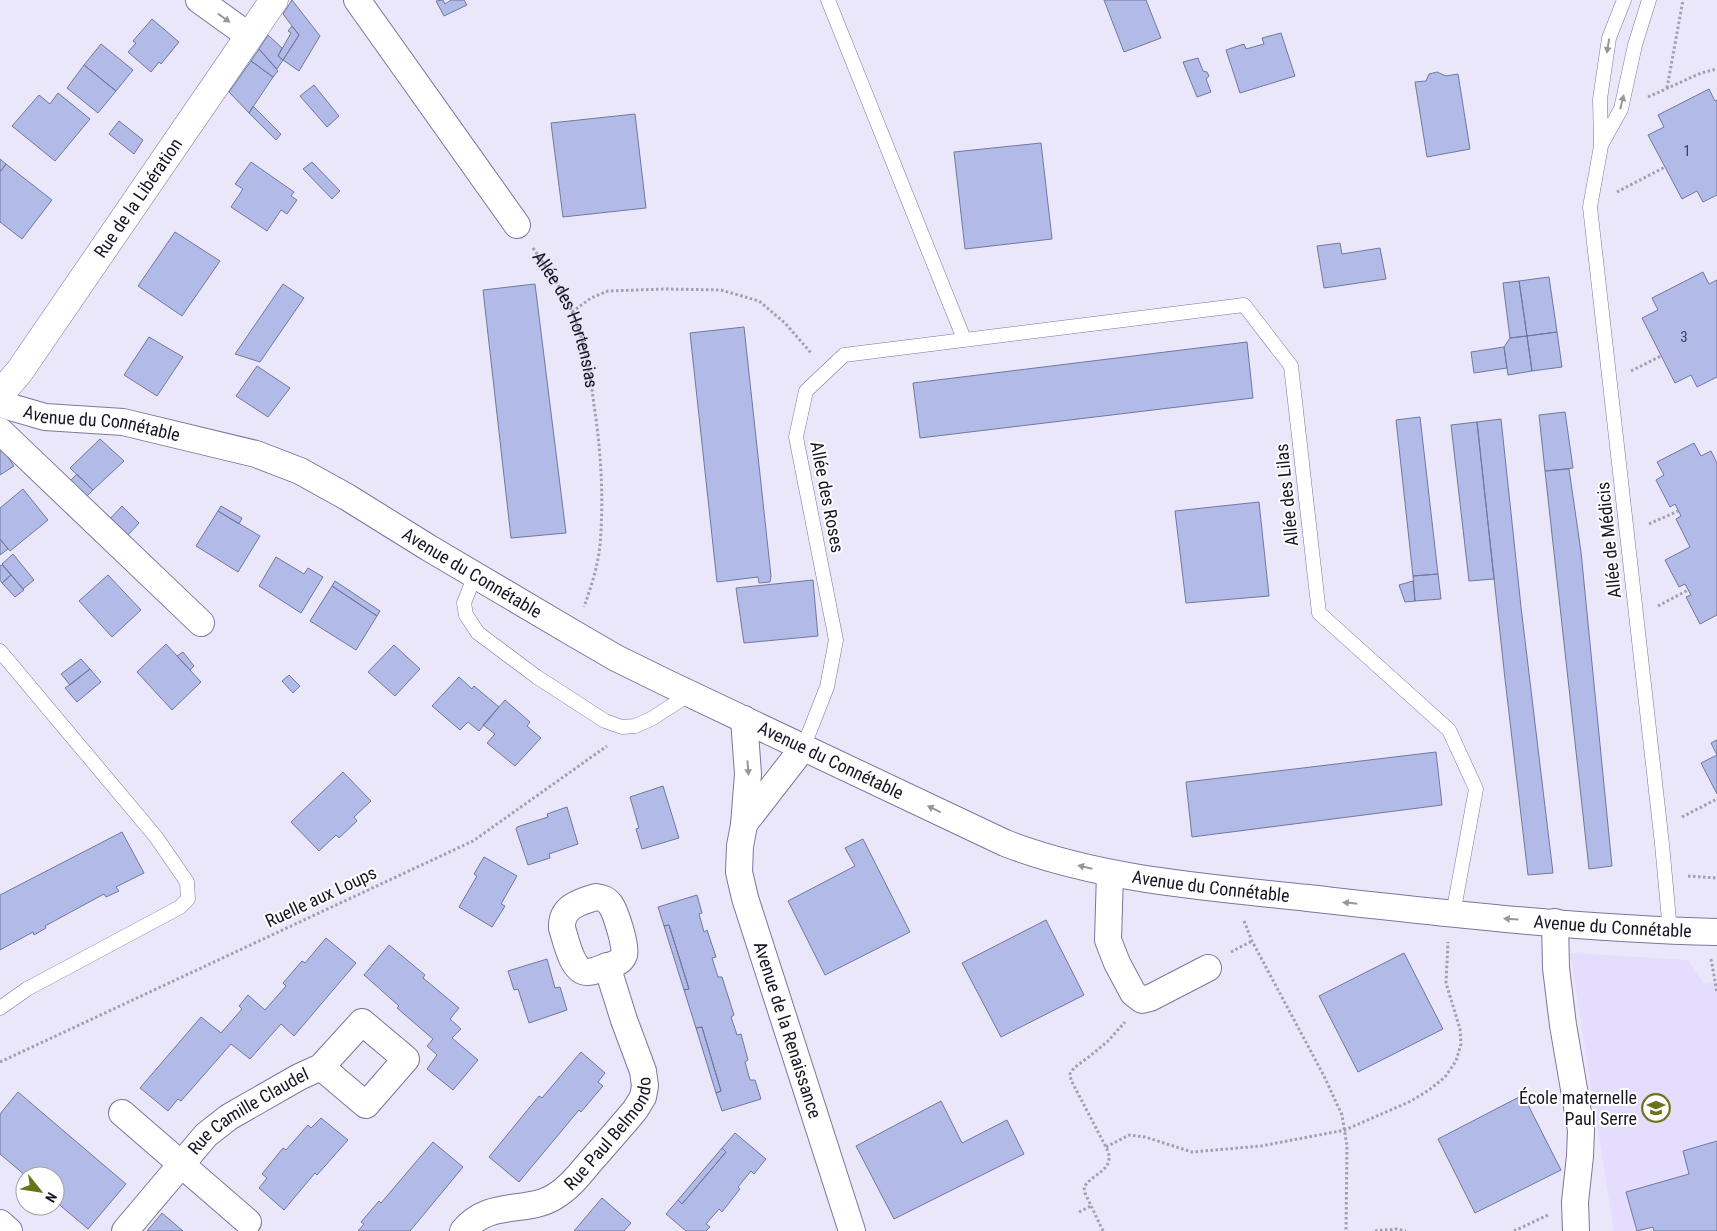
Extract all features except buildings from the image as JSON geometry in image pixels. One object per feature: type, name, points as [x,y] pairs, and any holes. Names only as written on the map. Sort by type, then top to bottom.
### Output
[{"type":"main road","name":"Rue de la Libération","points":[[0,394],[36,349],[274,0]]},
{"type":"street","points":[[199,0],[248,36]]},
{"type":"street","points":[[357,0],[517,225]]},
{"type":"street","name":"Avenue du Connétable","points":[[0,404],[46,417],[123,422],[256,454],[300,471],[347,497],[616,658],[1004,843],[1039,856],[1110,873],[1180,884],[1453,914],[1670,931],[1717,932]]},
{"type":"street","points":[[0,431],[201,623]]},
{"type":"street","name":"Avenue de la Renaissance","points":[[744,719],[748,774],[739,872],[745,898],[852,1231]]},
{"type":"street","points":[[744,825],[803,748]]},
{"type":"street","points":[[1110,873],[1108,940],[1132,992],[1142,1000],[1150,998],[1208,968]]},
{"type":"street","points":[[1555,922],[1556,968],[1562,1025],[1581,1130],[1575,1202],[1576,1231]]},
{"type":"street","name":"Rue Paul Belmondo","points":[[463,1231],[480,1216],[507,1207],[544,1202],[557,1195],[573,1182],[635,1110],[643,1097],[645,1086],[643,1071],[607,966]]},
{"type":"street","name":"Rue Camille Claudel","points":[[125,1231],[206,1136],[228,1116],[321,1067]]},
{"type":"street","name":"Rue Camille Claudel","points":[[122,1113],[248,1222]]},
{"type":"street","points":[[0,1223],[9,1231]]},
{"type":"lane","points":[[828,0],[964,339]]},
{"type":"lane","name":"Allée de Médicis","points":[[1624,0],[1609,38],[1600,99],[1601,146],[1590,207],[1670,931]]},
{"type":"lane","name":"Allée de Médicis","points":[[1601,146],[1621,109],[1635,45],[1650,0]]},
{"type":"lane","name":"Allée des Lilas","points":[[964,339],[1244,305],[1291,366],[1319,613],[1449,730],[1476,789],[1453,914]]},
{"type":"lane","name":"Allée des Roses","points":[[803,748],[827,688],[836,640],[796,437],[806,391],[844,355],[964,339]]},
{"type":"lane","points":[[475,575],[464,603],[466,616],[478,633],[537,677],[605,721],[622,727],[635,726],[651,719],[690,694]]},
{"type":"lane","points":[[0,650],[156,837],[187,882],[188,899],[180,907],[26,989],[0,1008]]},
{"type":"path","points":[[1667,88],[1683,0]]},
{"type":"path","points":[[1621,109],[1667,88],[1717,69]]},
{"type":"path","points":[[1590,207],[1665,167]]},
{"type":"path","name":"Allée des Hortensias","points":[[517,225],[559,287],[572,312],[583,343],[600,442],[603,490],[600,546],[593,579],[573,633]]},
{"type":"path","points":[[572,312],[591,298],[608,291],[721,290],[759,302],[785,323],[827,371]]},
{"type":"path","points":[[1610,381],[1661,356]]},
{"type":"path","points":[[1627,535],[1678,510]]},
{"type":"path","points":[[1636,617],[1688,590]]},
{"type":"path","name":"Ruelle aux Loups","points":[[0,1062],[473,842],[635,726]]},
{"type":"path","points":[[1660,827],[1717,799]]},
{"type":"path","points":[[1665,874],[1717,878]]},
{"type":"path","points":[[1239,890],[1241,912],[1245,927],[1324,1076],[1342,1115],[1347,1146],[1346,1231]]},
{"type":"path","points":[[1106,1146],[1129,1135],[1145,1137],[1192,1152],[1260,1146],[1345,1130],[1410,1101],[1429,1090],[1445,1077],[1456,1061],[1461,1044],[1460,1029],[1446,983],[1446,962],[1453,914]]},
{"type":"path","points":[[1103,1231],[1084,1186],[1107,1166],[1110,1158],[1106,1146],[1070,1080],[1070,1074],[1074,1068],[1108,1041],[1142,1000]]},
{"type":"path","points":[[1079,1212],[1091,1206]]},
{"type":"path","points":[[1375,1231],[1397,1229],[1406,1231]]},
{"type":"shaded area","name":"École maternelle Paul Serre","points":[[1570,953],[1688,960],[1704,984],[1717,982],[1717,1231],[1614,1231]]},
{"type":"place","name":"École maternelle Paul Serre","points":[[1656,1108]]}]
